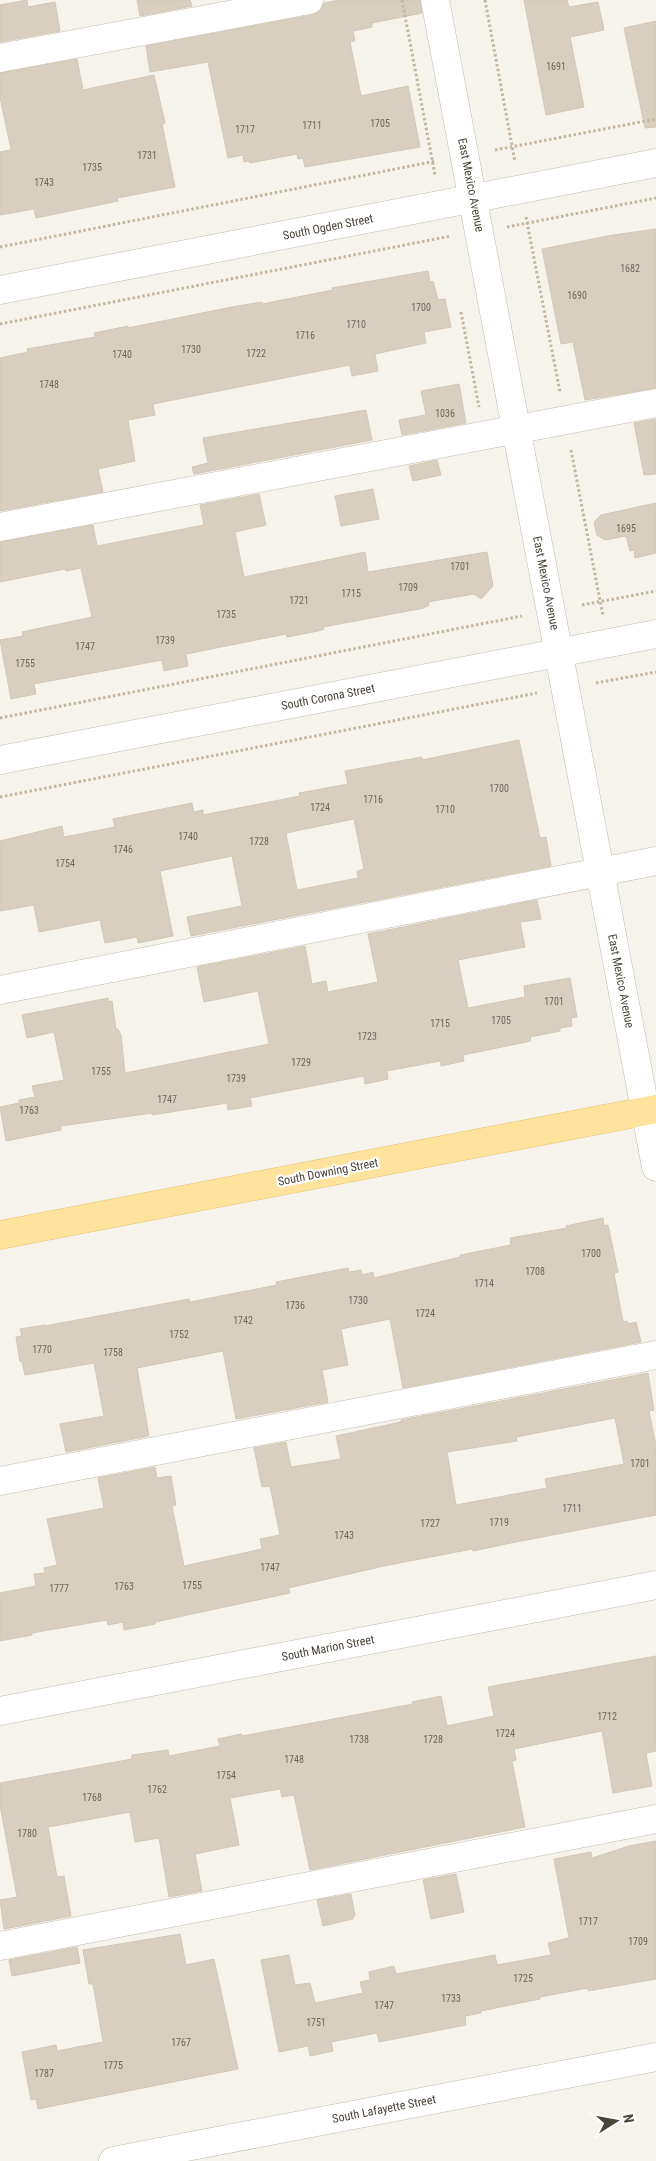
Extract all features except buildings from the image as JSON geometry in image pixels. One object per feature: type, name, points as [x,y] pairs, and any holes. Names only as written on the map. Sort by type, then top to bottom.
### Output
[{"type":"main road","name":"South Downing Street","points":[[0,1235],[651,1110]]},
{"type":"street","points":[[0,58],[309,0]]},
{"type":"street","name":"East Mexico Avenue","points":[[435,0],[600,872],[651,1110],[656,1167]]},
{"type":"street","name":"South Ogden Street","points":[[0,290],[656,163]]},
{"type":"street","points":[[0,527],[656,403]]},
{"type":"street","name":"South Corona Street","points":[[0,760],[656,634]]},
{"type":"street","points":[[0,990],[656,861]]},
{"type":"street","points":[[0,1481],[656,1356]]},
{"type":"street","name":"South Marion Street","points":[[0,1711],[656,1585]]},
{"type":"street","points":[[0,1946],[656,1819]]},
{"type":"street","name":"South Lafayette Street","points":[[113,2161],[656,2057]]},
{"type":"path","points":[[402,0],[435,178]]},
{"type":"path","points":[[485,0],[516,167]]},
{"type":"path","points":[[495,150],[656,119]]},
{"type":"path","points":[[0,246],[441,160]]},
{"type":"path","points":[[505,228],[656,198]]},
{"type":"path","points":[[0,324],[456,235]]},
{"type":"path","points":[[582,605],[656,591]]},
{"type":"path","points":[[0,718],[528,615]]},
{"type":"path","points":[[596,683],[656,672]]},
{"type":"path","points":[[0,797],[545,692]]}]
